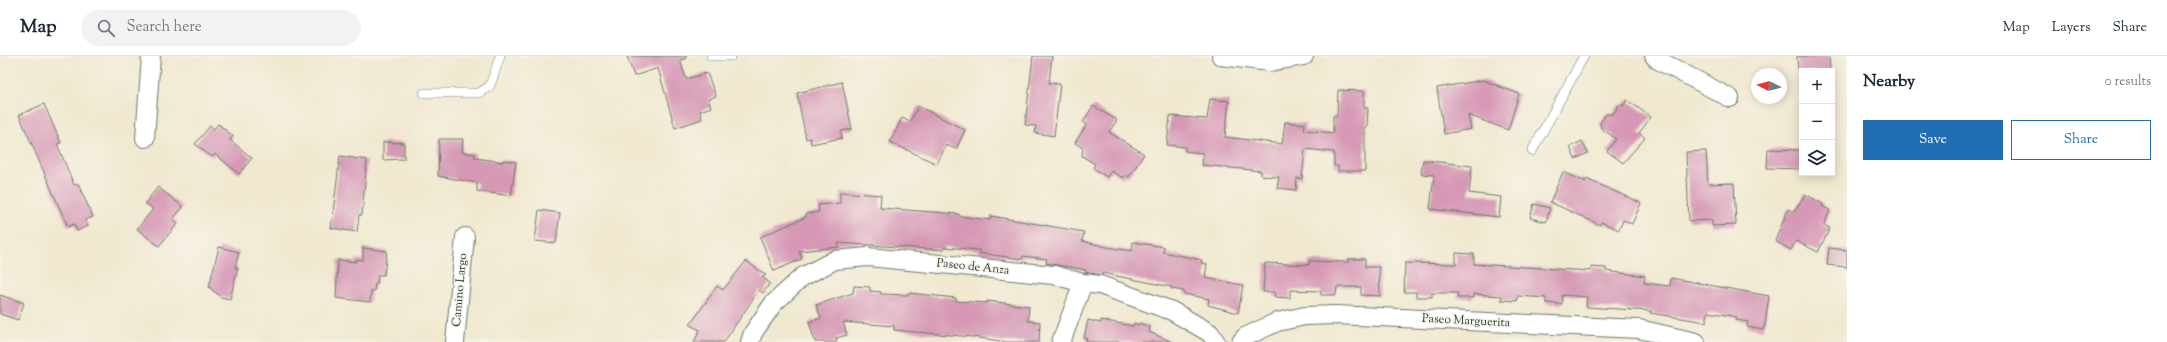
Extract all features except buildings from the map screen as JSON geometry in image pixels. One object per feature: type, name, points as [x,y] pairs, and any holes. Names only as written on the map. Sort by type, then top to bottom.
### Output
[{"type":"street","points":[[145,138],[152,56]]},
{"type":"street","points":[[1221,56],[1270,62],[1304,56]]},
{"type":"street","points":[[1654,56],[1658,60],[1730,98]]},
{"type":"street","name":"Camino Largo","points":[[455,342],[465,237]]},
{"type":"street","name":"Paseo de Anza","points":[[750,342],[753,333],[773,304],[802,277],[835,260],[868,257],[1054,275],[1082,283],[1100,285],[1172,311],[1210,333],[1216,342]]},
{"type":"street","points":[[1061,342],[1082,283]]},
{"type":"street","name":"Paseo Marguerita","points":[[1241,342],[1245,337],[1277,322],[1305,316],[1336,315],[1639,329],[1696,342]]},
{"type":"lane","points":[[424,93],[479,93],[490,86],[500,56]]},
{"type":"lane","points":[[711,56],[731,56]]},
{"type":"lane","points":[[1532,151],[1584,56]]}]
